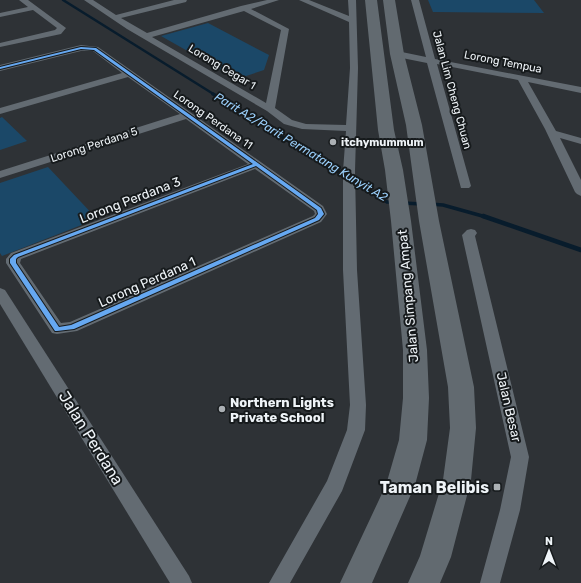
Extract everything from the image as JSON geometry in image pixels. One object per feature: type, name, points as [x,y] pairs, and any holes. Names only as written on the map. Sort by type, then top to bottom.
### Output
[{"type":"highway","name":"Jalan Simpang Ampat","points":[[356,583],[400,485],[413,440],[416,398],[415,350],[394,170],[362,28],[371,0]]},
{"type":"highway","points":[[389,0],[397,54],[414,125],[429,221],[461,387],[463,428],[457,480],[435,557],[424,583]]},
{"type":"street","points":[[0,45],[58,32],[62,28],[22,0]]},
{"type":"street","name":"Lorong Cegar 1","points":[[89,0],[146,36],[270,109],[288,122],[306,128],[352,128]]},
{"type":"street","points":[[116,17],[183,0]]},
{"type":"street","points":[[146,36],[275,0]]},
{"type":"street","points":[[278,583],[335,486],[356,430],[358,405],[350,270],[350,171],[352,128],[362,28],[303,0]]},
{"type":"street","name":"Jalan Simpang Ampat","points":[[352,0],[362,28]]},
{"type":"street","name":"Jalan Lim Cheng Chuan","points":[[415,0],[465,186]]},
{"type":"street","points":[[0,16],[34,8]]},
{"type":"street","points":[[244,8],[285,29],[270,109]]},
{"type":"street","name":"Lorong Perdana 11","points":[[0,68],[73,50],[88,48],[95,50],[127,74],[257,164],[319,209],[321,214]]},
{"type":"street","name":"Lorong Tempua","points":[[397,54],[581,90]]},
{"type":"street","points":[[0,111],[127,74]]},
{"type":"street","points":[[521,78],[552,133],[581,192]]},
{"type":"street","name":"Lorong Perdana 5","points":[[0,175],[187,115]]},
{"type":"street","points":[[552,133],[581,141]]},
{"type":"street","name":"Lorong Perdana 3","points":[[13,259],[22,253],[257,164]]},
{"type":"street","name":"Lorong Perdana 1","points":[[13,259],[13,263],[57,329],[64,329],[317,219],[321,214]]},
{"type":"street","name":"Jalan Besar","points":[[471,233],[468,235],[520,457],[510,510],[490,583]]},
{"type":"street","name":"Jalan Perdana","points":[[0,293],[182,583]]},
{"type":"shaded area","points":[[428,0],[534,0],[544,13],[433,12]]},
{"type":"shaded area","points":[[208,23],[269,55],[264,70],[237,79],[161,36]]},
{"type":"shaded area","points":[[2,117],[27,141],[0,150],[0,118]]},
{"type":"shaded area","points":[[48,167],[97,219],[2,256],[0,253],[0,183]]},
{"type":"waterway","name":"Parit A2/Parit Permatang Kunyit A2","points":[[63,0],[215,95]]},
{"type":"waterway","name":"Parit A2/Parit Permatang Kunyit A2","points":[[213,94],[387,202],[395,202]]},
{"type":"waterway","name":"Parit A2/Parit Permatang Kunyit A2","points":[[402,203],[423,204]]},
{"type":"waterway","name":"Parit A2/Parit Permatang Kunyit A2","points":[[430,204],[443,205],[485,217]]},
{"type":"waterway","name":"Parit A2/Parit Permatang Kunyit A2","points":[[485,217],[581,250]]},
{"type":"cycle path","points":[[0,68],[81,48],[95,49],[319,209],[321,214],[317,219],[72,327],[57,329],[13,263],[13,259],[16,256],[257,164]]},
{"type":"place","name":"itchymummum","points":[[333,142]]},
{"type":"place","name":"Northern Lights Private School","points":[[222,409]]},
{"type":"place","name":"Taman Belibis","points":[[497,487]]}]
